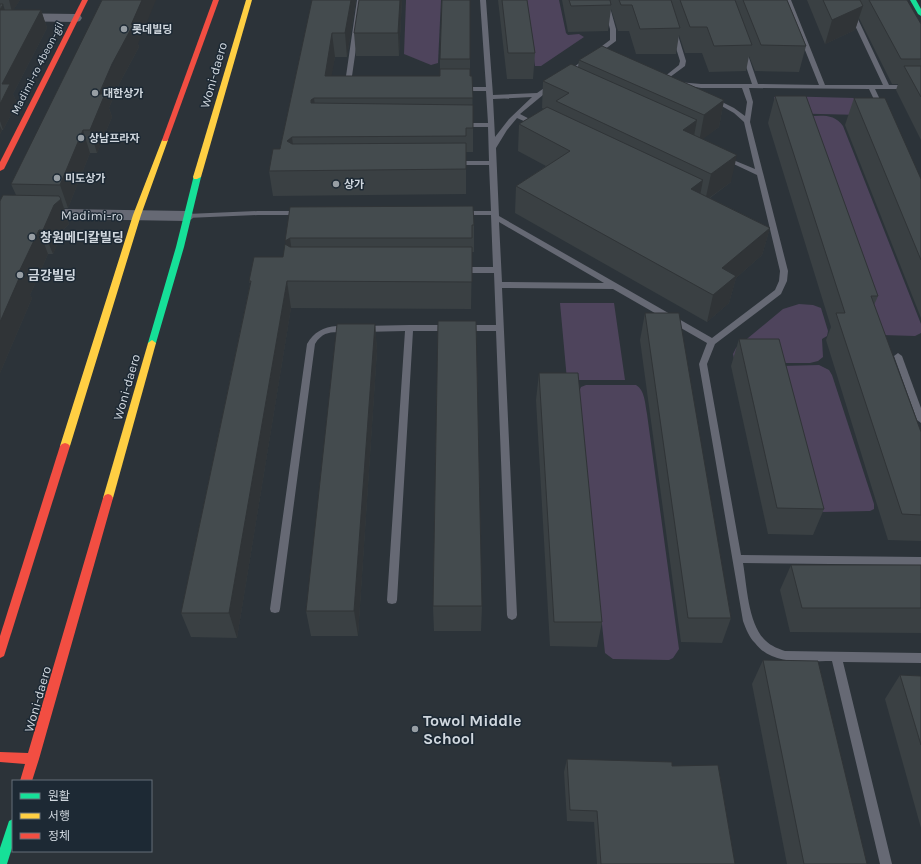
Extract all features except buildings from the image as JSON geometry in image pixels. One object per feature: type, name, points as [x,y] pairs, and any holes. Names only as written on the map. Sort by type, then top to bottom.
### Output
[{"type":"main road","name":"Madimi-ro 4beon-gil","points":[[0,169],[85,0]]},
{"type":"main road","name":"Woni-daero","points":[[0,653],[137,215],[216,0]]},
{"type":"main road","name":"Woni-daero","points":[[26,780],[180,247],[194,186],[249,0]]},
{"type":"main road","points":[[913,0],[921,14]]},
{"type":"main road","points":[[0,758],[33,759]]},
{"type":"main road","points":[[1,864],[12,828]]},
{"type":"street","points":[[0,17],[76,18]]},
{"type":"street","name":"Madimi-ro","points":[[0,213],[187,216]]},
{"type":"lane","points":[[360,0],[349,76],[351,83],[362,88]]},
{"type":"lane","points":[[483,0],[490,93],[512,615]]},
{"type":"lane","points":[[492,148],[502,130],[538,94],[602,54],[611,44],[615,38],[605,0]]},
{"type":"lane","points":[[788,0],[823,87]]},
{"type":"lane","points":[[846,0],[886,87]]},
{"type":"lane","points":[[673,27],[683,61],[682,66],[663,77],[680,83],[734,109],[747,122]]},
{"type":"lane","points":[[740,43],[756,87]]},
{"type":"lane","points":[[680,83],[701,86],[756,87],[921,87]]},
{"type":"lane","points":[[745,86],[750,102],[747,122],[760,174],[773,239],[784,271],[783,281],[778,292],[712,342],[703,364],[736,559],[748,620],[755,637],[767,649],[785,656],[921,658]]},
{"type":"lane","points":[[871,87],[884,114]]},
{"type":"lane","points":[[457,89],[490,93],[538,94]]},
{"type":"lane","points":[[516,115],[545,128]]},
{"type":"lane","points":[[451,125],[491,125]]},
{"type":"lane","points":[[716,154],[760,174]]},
{"type":"lane","points":[[445,163],[493,163]]},
{"type":"lane","points":[[187,216],[258,213],[313,213]]},
{"type":"lane","points":[[455,213],[495,215],[712,342]]},
{"type":"lane","points":[[450,270],[497,270]]},
{"type":"lane","points":[[498,285],[614,286]]},
{"type":"lane","points":[[392,600],[409,328]]},
{"type":"lane","points":[[275,609],[311,344],[314,338],[323,330],[330,329],[500,328]]},
{"type":"lane","points":[[898,356],[921,420]]},
{"type":"lane","points":[[736,559],[921,561]]},
{"type":"lane","points":[[836,656],[886,864]]},
{"type":"shaded area","points":[[406,0],[441,0],[438,63],[431,65],[404,54]]},
{"type":"shaded area","points":[[526,0],[559,0],[566,33],[568,35],[579,34],[584,37],[541,66],[535,66]]},
{"type":"shaded area","points":[[774,97],[855,98],[861,115],[779,113],[777,111]]},
{"type":"shaded area","points":[[807,116],[832,117],[843,126],[921,324],[921,333],[915,336],[882,335]]},
{"type":"shaded area","points":[[560,303],[614,303],[625,380],[567,380]]},
{"type":"shaded area","points":[[799,304],[813,305],[821,308],[828,331],[827,336],[822,339],[823,357],[818,361],[810,363],[738,363],[734,359],[733,354],[736,348],[783,309]]},
{"type":"shaded area","points":[[819,365],[829,370],[832,375],[874,504],[874,509],[870,511],[822,512],[781,366]]},
{"type":"shaded area","points":[[586,385],[636,385],[641,390],[644,398],[679,649],[673,658],[669,660],[613,659],[605,653],[578,394],[581,387]]},
{"type":"traffic: fast","points":[[913,0],[921,14]]},
{"type":"traffic: fast","points":[[152,343],[180,247],[197,177]]},
{"type":"traffic: fast","points":[[1,864],[12,828]]},
{"type":"traffic: slow","points":[[197,177],[249,0]]},
{"type":"traffic: slow","points":[[65,446],[137,215],[165,140]]},
{"type":"traffic: slow","points":[[108,498],[152,343]]},
{"type":"traffic: jam","points":[[0,169],[85,0]]},
{"type":"traffic: jam","points":[[165,140],[216,0]]},
{"type":"traffic: jam","points":[[0,653],[65,446]]},
{"type":"traffic: jam","points":[[26,780],[108,498]]},
{"type":"traffic: jam","points":[[0,757],[33,759]]},
{"type":"place","name":"롯데빌딩","points":[[124,29]]},
{"type":"place","name":"대한상가","points":[[95,93]]},
{"type":"place","name":"상남프라자","points":[[81,138]]},
{"type":"place","name":"미도상가","points":[[57,178]]},
{"type":"place","name":"상가","points":[[336,184]]},
{"type":"place","name":"창원메디칼빌딩","points":[[32,237]]},
{"type":"place","name":"금강빌딩","points":[[20,275]]},
{"type":"place","name":"Towol Middle School","points":[[415,729]]}]
